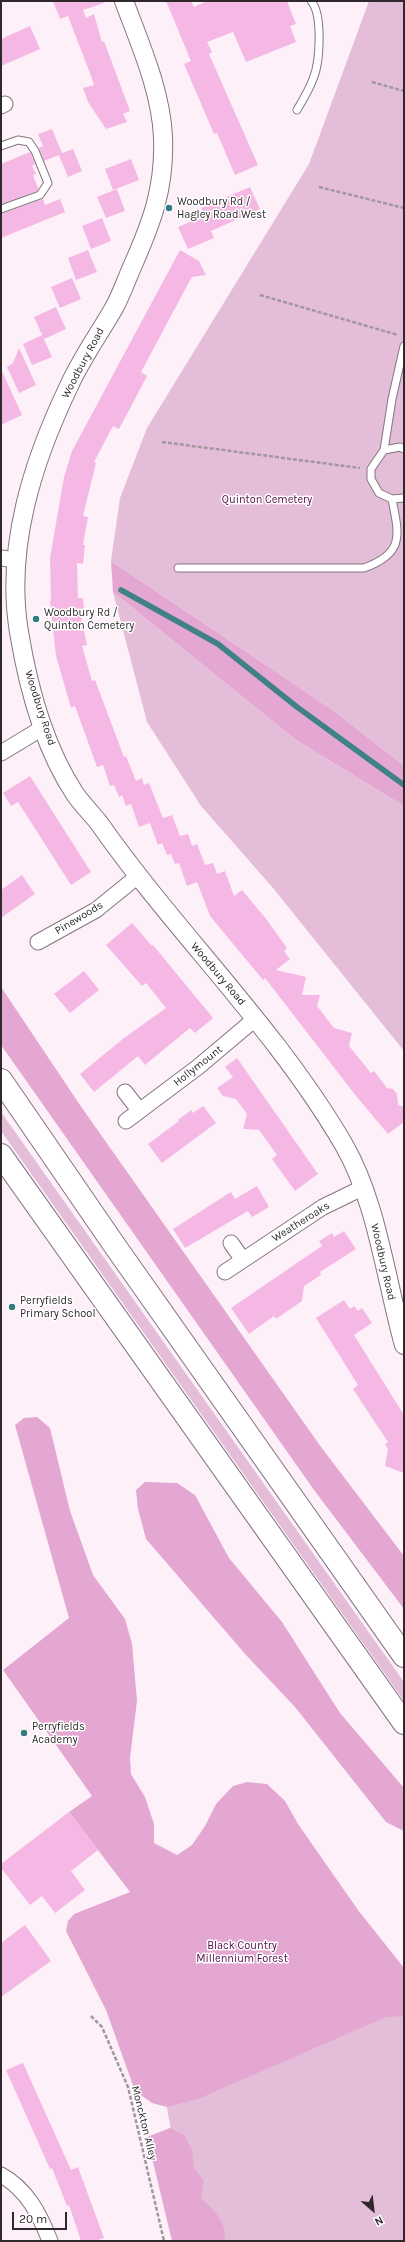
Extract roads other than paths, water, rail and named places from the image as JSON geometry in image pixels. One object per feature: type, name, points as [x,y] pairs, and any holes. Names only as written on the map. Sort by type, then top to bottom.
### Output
[{"type":"highway","points":[[1,1080],[115,1246],[404,1656]]},
{"type":"highway","points":[[1,1155],[404,1723]]},
{"type":"street","name":"Woodbury Road","points":[[124,1],[142,51],[159,110],[163,135],[161,184],[153,218],[116,304],[69,384],[35,467],[22,521],[9,559],[16,595],[19,629],[31,688],[58,763],[76,794],[199,953],[256,1019],[315,1099],[346,1148],[373,1218],[400,1312],[404,1345]]},
{"type":"street","points":[[1,753],[44,727]]},
{"type":"street","name":"Pinewoods","points":[[38,942],[96,910],[138,876]]},
{"type":"street","name":"Hollymount","points":[[126,1121],[198,1067],[256,1019]]},
{"type":"street","points":[[125,1092],[140,1110]]},
{"type":"street","name":"Weatheroaks","points":[[225,1272],[323,1207],[362,1188]]},
{"type":"street","points":[[231,1243],[242,1260]]},
{"type":"street","points":[[1,2175],[25,2194],[40,2217],[50,2241]]},
{"type":"lane","points":[[297,110],[314,78],[319,40],[316,7],[311,1]]},
{"type":"lane","points":[[1,146],[18,140],[29,142],[35,151],[48,183],[40,196],[1,209]]},
{"type":"lane","points":[[404,346],[392,400],[384,450],[371,469],[371,478],[379,493],[392,499],[404,498]]},
{"type":"lane","points":[[384,450],[400,447],[404,449]]},
{"type":"lane","points":[[178,568],[364,568],[380,562],[393,549],[399,534],[392,499]]},
{"type":"waterway","points":[[121,590],[218,644],[297,707],[404,785]]},
{"type":"place","name":"Woodbury Rd / Hagley Road West","points":[[169,208]]},
{"type":"place","name":"Woodbury Rd / Quinton Cemetery","points":[[36,619]]},
{"type":"place","name":"Perryfields Primary School","points":[[12,1307]]},
{"type":"place","name":"Perryfields Academy","points":[[24,1733]]},
{"type":"park label","name":"Quinton Cemetery","points":[[267,500]]},
{"type":"park label","name":"Black Country Millennium Forest","points":[[242,1952]]}]
